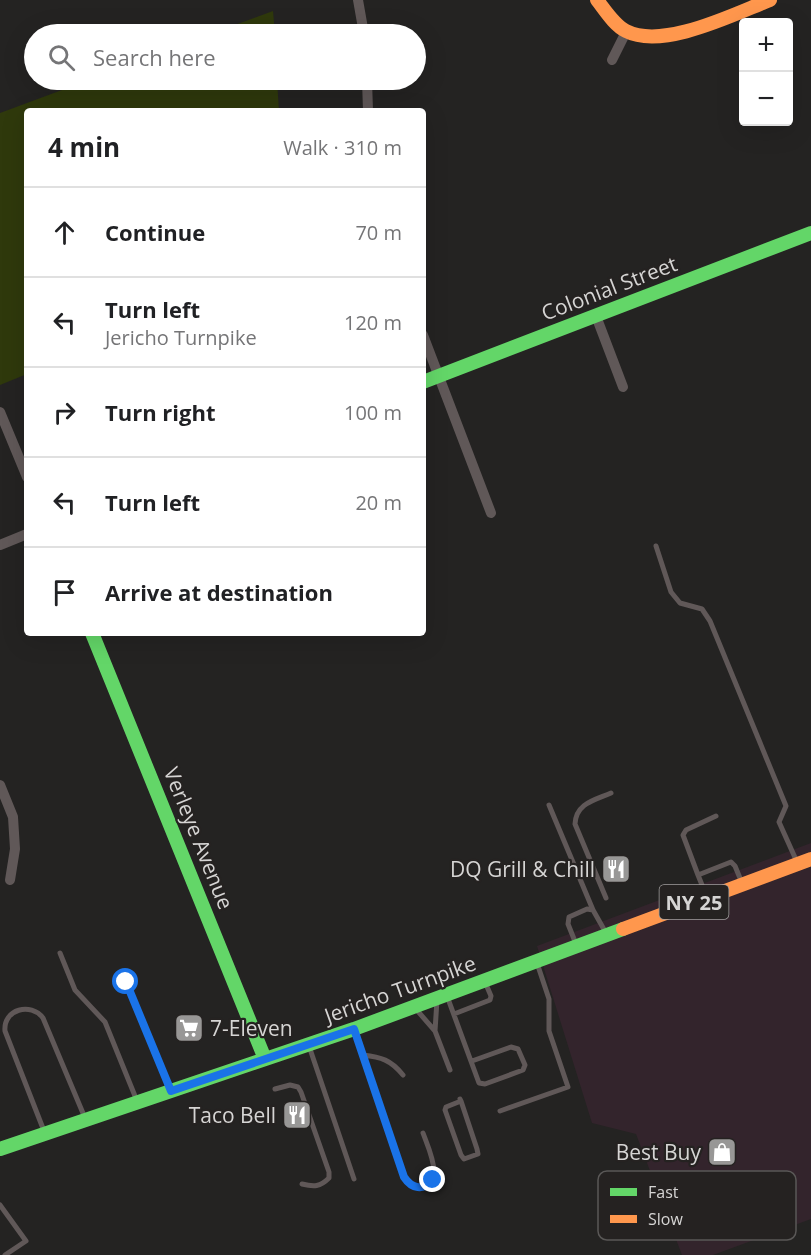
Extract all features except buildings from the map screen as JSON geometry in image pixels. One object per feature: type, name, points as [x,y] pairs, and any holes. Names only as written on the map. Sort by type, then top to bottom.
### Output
[{"type":"street","points":[[358,0],[362,24]]},
{"type":"street","points":[[597,0],[626,32],[646,36],[667,35],[710,23],[770,0]]},
{"type":"street","points":[[612,60],[626,32]]},
{"type":"street","points":[[367,90],[368,108]]},
{"type":"street","name":"Colonial Street","points":[[426,381],[811,233]]},
{"type":"street","points":[[596,316],[623,387]]},
{"type":"street","points":[[426,343],[491,513]]},
{"type":"street","points":[[0,412],[24,470]]},
{"type":"street","points":[[0,545],[24,535]]},
{"type":"street","name":"Verleye Avenue","points":[[93,636],[265,1059]]},
{"type":"street","points":[[0,785],[13,818],[15,849],[10,880]]},
{"type":"street","name":"Jericho Turnpike","points":[[0,1149],[354,1029],[804,861]]},
{"type":"lane","points":[[656,546],[671,592],[680,603],[702,609],[710,621],[786,806],[780,822],[804,861]]},
{"type":"lane","points":[[606,898],[575,824],[575,817],[582,806],[611,793]]},
{"type":"lane","points":[[549,805],[593,910],[607,935]]},
{"type":"lane","points":[[707,897],[683,835],[686,830],[716,816]]},
{"type":"lane","points":[[698,875],[731,862],[737,868],[743,884]]},
{"type":"lane","points":[[576,946],[568,924],[569,917],[587,909],[593,910]]},
{"type":"lane","points":[[60,954],[75,990],[105,1022],[138,1102]]},
{"type":"lane","points":[[500,1111],[568,1087],[549,1031],[549,999],[537,962]]},
{"type":"lane","points":[[454,1014],[490,1000],[491,996],[485,981]]},
{"type":"lane","points":[[126,982],[171,1091]]},
{"type":"lane","points":[[442,996],[454,1014],[480,1083],[485,1084],[524,1070],[525,1065],[518,1048],[511,1047],[472,1061]]},
{"type":"lane","points":[[435,1031],[442,996]]},
{"type":"lane","points":[[414,1007],[435,1031],[450,1070]]},
{"type":"lane","points":[[45,1133],[5,1031],[4,1024],[7,1017],[27,1008],[35,1010],[43,1018],[85,1120]]},
{"type":"lane","points":[[354,1029],[404,1177],[408,1184],[416,1188],[429,1185],[435,1172],[423,1132]]},
{"type":"lane","points":[[309,1044],[354,1179]]},
{"type":"lane","points":[[363,1055],[382,1057],[403,1075]]},
{"type":"lane","points":[[275,1089],[290,1085],[298,1087],[329,1172],[329,1178],[322,1184],[313,1187],[303,1184]]},
{"type":"lane","points":[[460,1100],[478,1154],[464,1159],[445,1110],[446,1107],[460,1100]]},
{"type":"lane","points":[[0,1205],[26,1241],[5,1255]]},
{"type":"shaded area","points":[[811,843],[811,1219],[796,1225],[796,1171],[650,1171],[636,1134],[592,1123],[537,946]]},
{"type":"shaded area","points":[[676,1240],[754,1240],[713,1255],[682,1255]]},
{"type":"green space","points":[[273,11],[274,24],[237,24]]},
{"type":"green space","points":[[62,90],[278,90],[279,108],[24,108],[24,375],[0,385],[0,113]]},
{"type":"traffic: fast","points":[[426,381],[811,233]]},
{"type":"traffic: fast","points":[[93,636],[265,1059]]},
{"type":"traffic: fast","points":[[0,1149],[354,1029],[623,929]]},
{"type":"traffic: slow","points":[[597,0],[622,28],[641,36],[659,36],[698,28],[770,0]]},
{"type":"traffic: slow","points":[[623,929],[811,859]]},
{"type":"place","name":"DQ Grill & Chill","points":[[616,869]]},
{"type":"place","name":"7-Eleven","points":[[189,1028]]},
{"type":"place","name":"Taco Bell","points":[[297,1115]]},
{"type":"place","name":"Best Buy","points":[[722,1152]]},
{"type":"route","points":[[126,982],[171,1091],[354,1029],[404,1177],[408,1184],[416,1188],[429,1185],[433,1180]]}]
